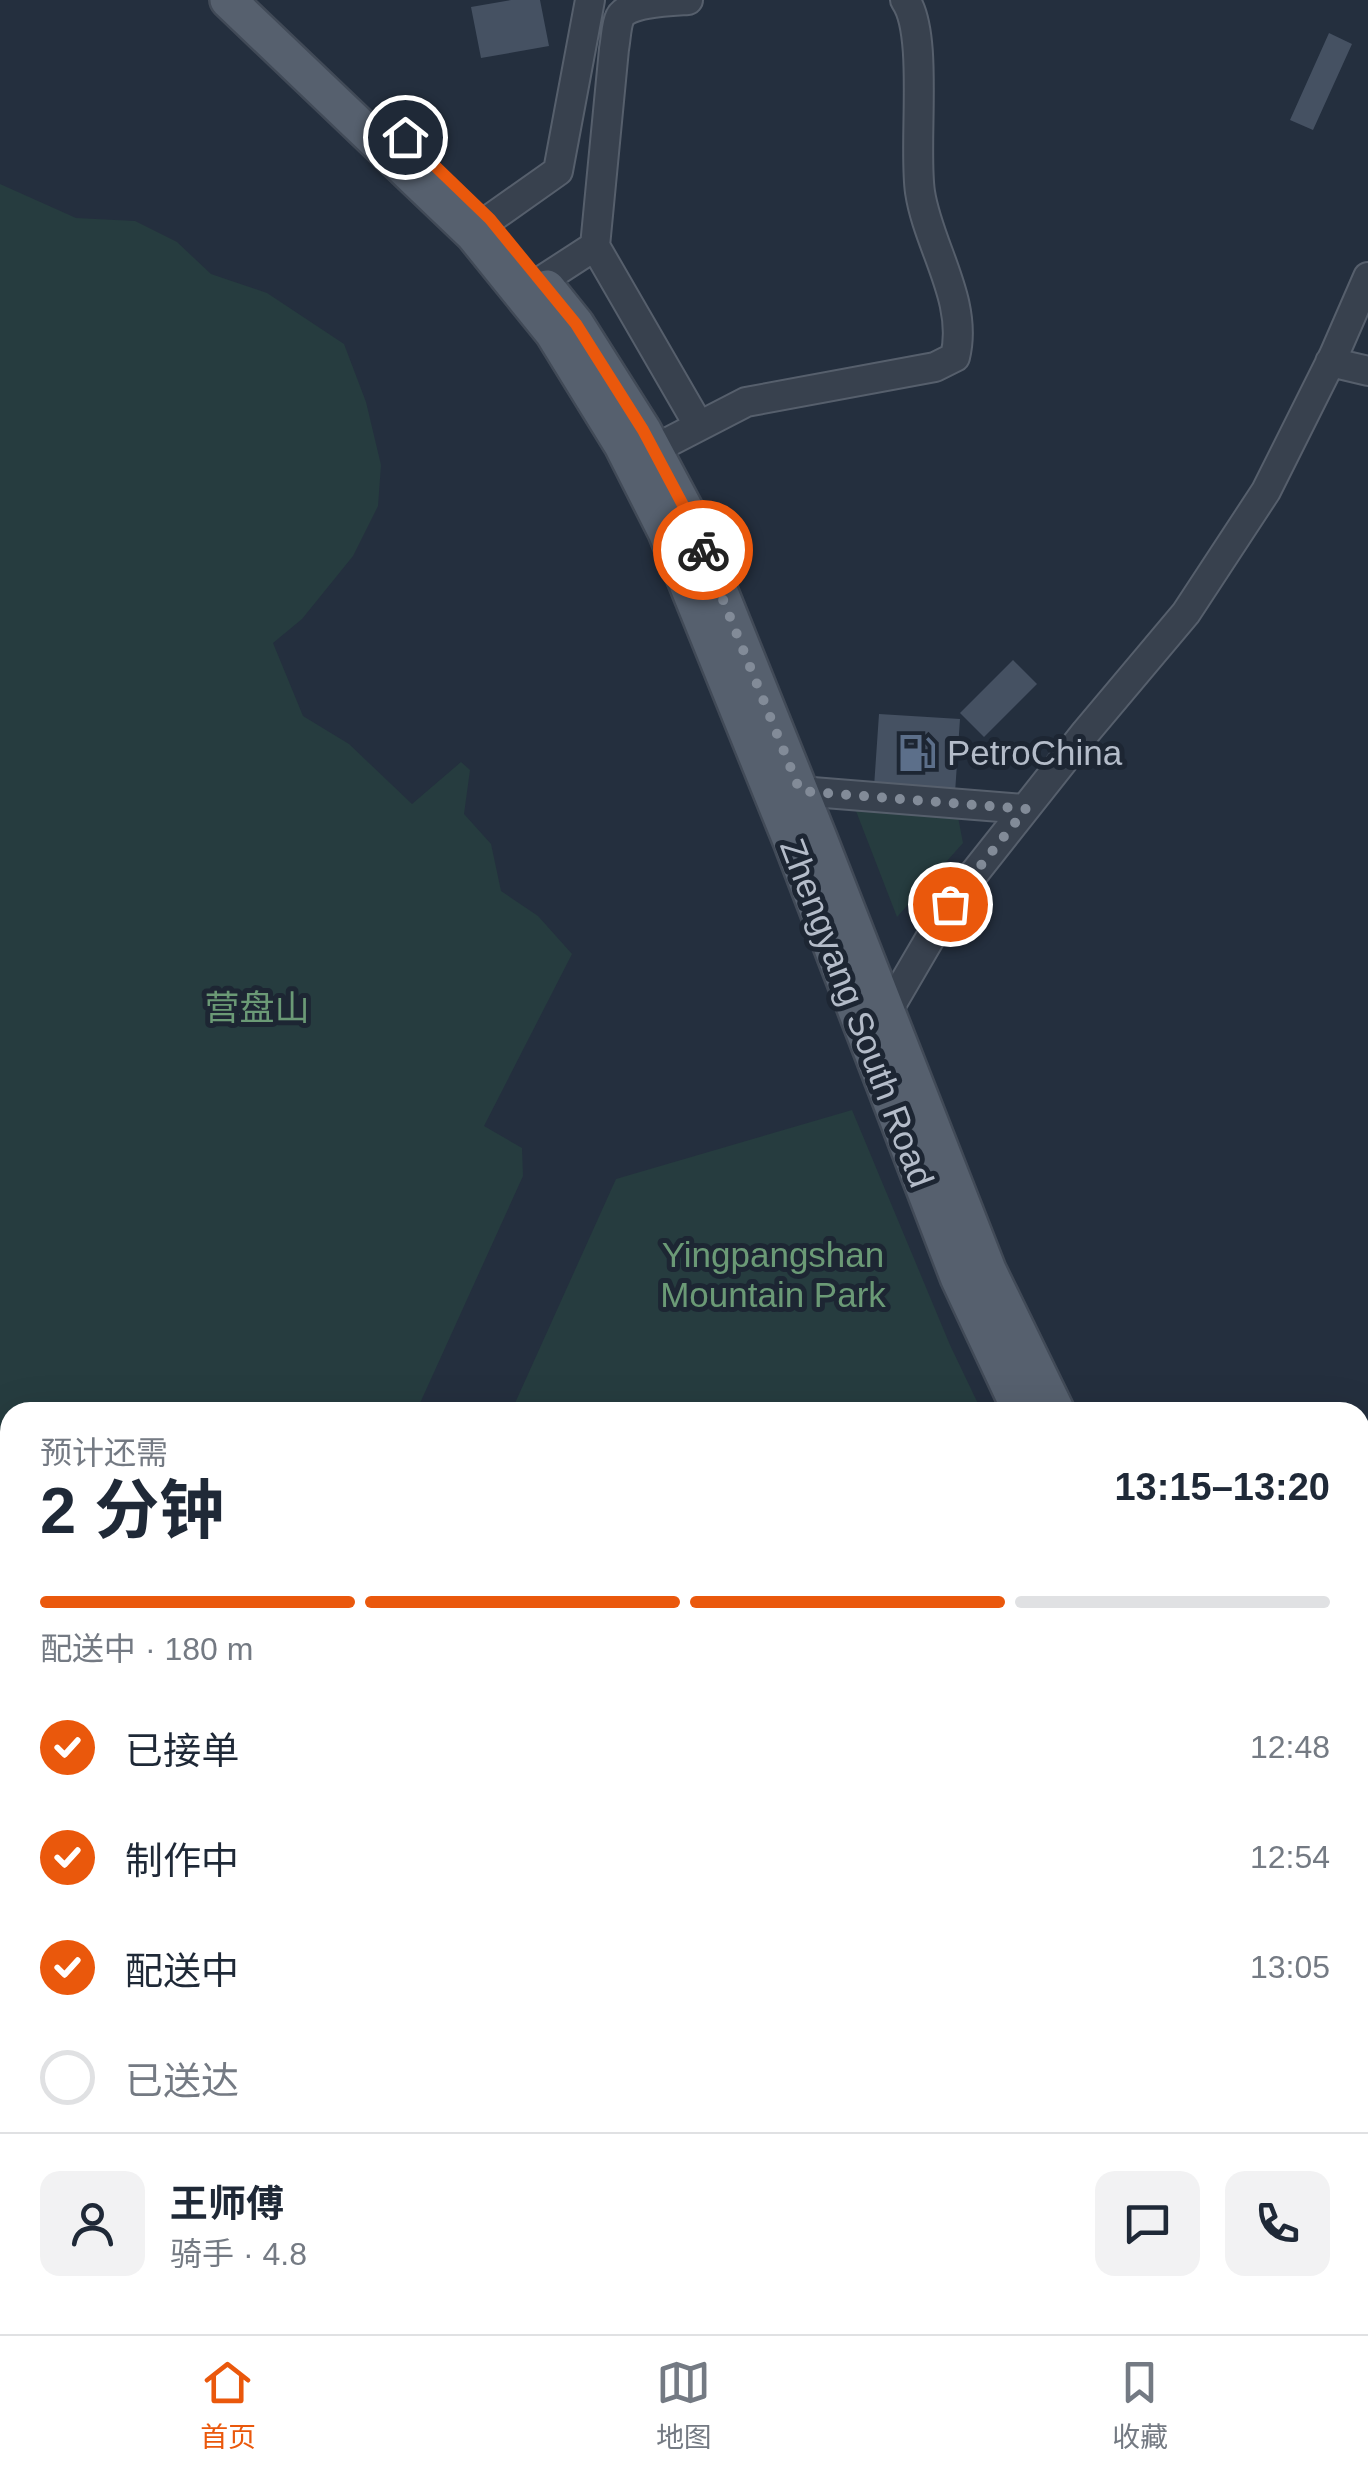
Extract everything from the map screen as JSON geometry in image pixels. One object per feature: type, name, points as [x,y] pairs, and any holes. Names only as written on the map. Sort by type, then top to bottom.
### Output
[{"type":"main road","name":"Zhengyang South Road","points":[[228,0],[473,234],[552,333],[622,445],[666,532],[791,841],[958,1277],[1016,1402]]},
{"type":"main road","name":"Zhengyang South Road","points":[[264,0],[490,219],[576,324],[654,450],[692,522],[988,1270],[1052,1402]]},
{"type":"street","points":[[490,219],[558,172],[590,0]]},
{"type":"street","points":[[688,0],[635,6],[619,18],[595,246],[700,426]]},
{"type":"street","points":[[654,450],[746,402],[935,367],[955,357],[956,312],[920,195],[917,47],[914,22],[905,0]]},
{"type":"street","points":[[540,281],[595,246]]},
{"type":"street","points":[[887,1012],[950,904],[1186,613],[1266,490],[1368,277]]},
{"type":"street","points":[[1330,362],[1368,371]]},
{"type":"street","points":[[800,791],[1026,809]]},
{"type":"green space","name":"营盘山","points":[[0,184],[76,218],[135,221],[177,242],[211,274],[267,293],[344,344],[366,402],[381,465],[378,506],[353,556],[302,619],[273,643],[303,716],[349,744],[412,804],[461,762],[470,770],[464,814],[491,844],[501,891],[538,916],[572,954],[484,1126],[522,1148],[523,1176],[421,1402],[0,1402]]},
{"type":"green space","points":[[856,811],[958,817],[963,843],[897,917]]},
{"type":"green space","name":"Yingpangshan Mountain Park","points":[[852,1110],[977,1402],[516,1402],[616,1179]]},
{"type":"building","points":[[540,0],[549,46],[481,58],[471,7]]},
{"type":"building","points":[[1329,33],[1352,44],[1313,130],[1290,120]]},
{"type":"building","points":[[1013,660],[1037,684],[984,737],[960,713]]},
{"type":"building","name":"PetroChina","points":[[879,714],[960,719],[955,793],[874,787]]},
{"type":"way so far","points":[[703,550],[800,791],[1026,809],[950,904]]},
{"type":"place","name":"PetroChina","points":[[917,753]]},
{"type":"route","points":[[405,137],[490,219],[576,324],[643,430],[703,550]]}]
